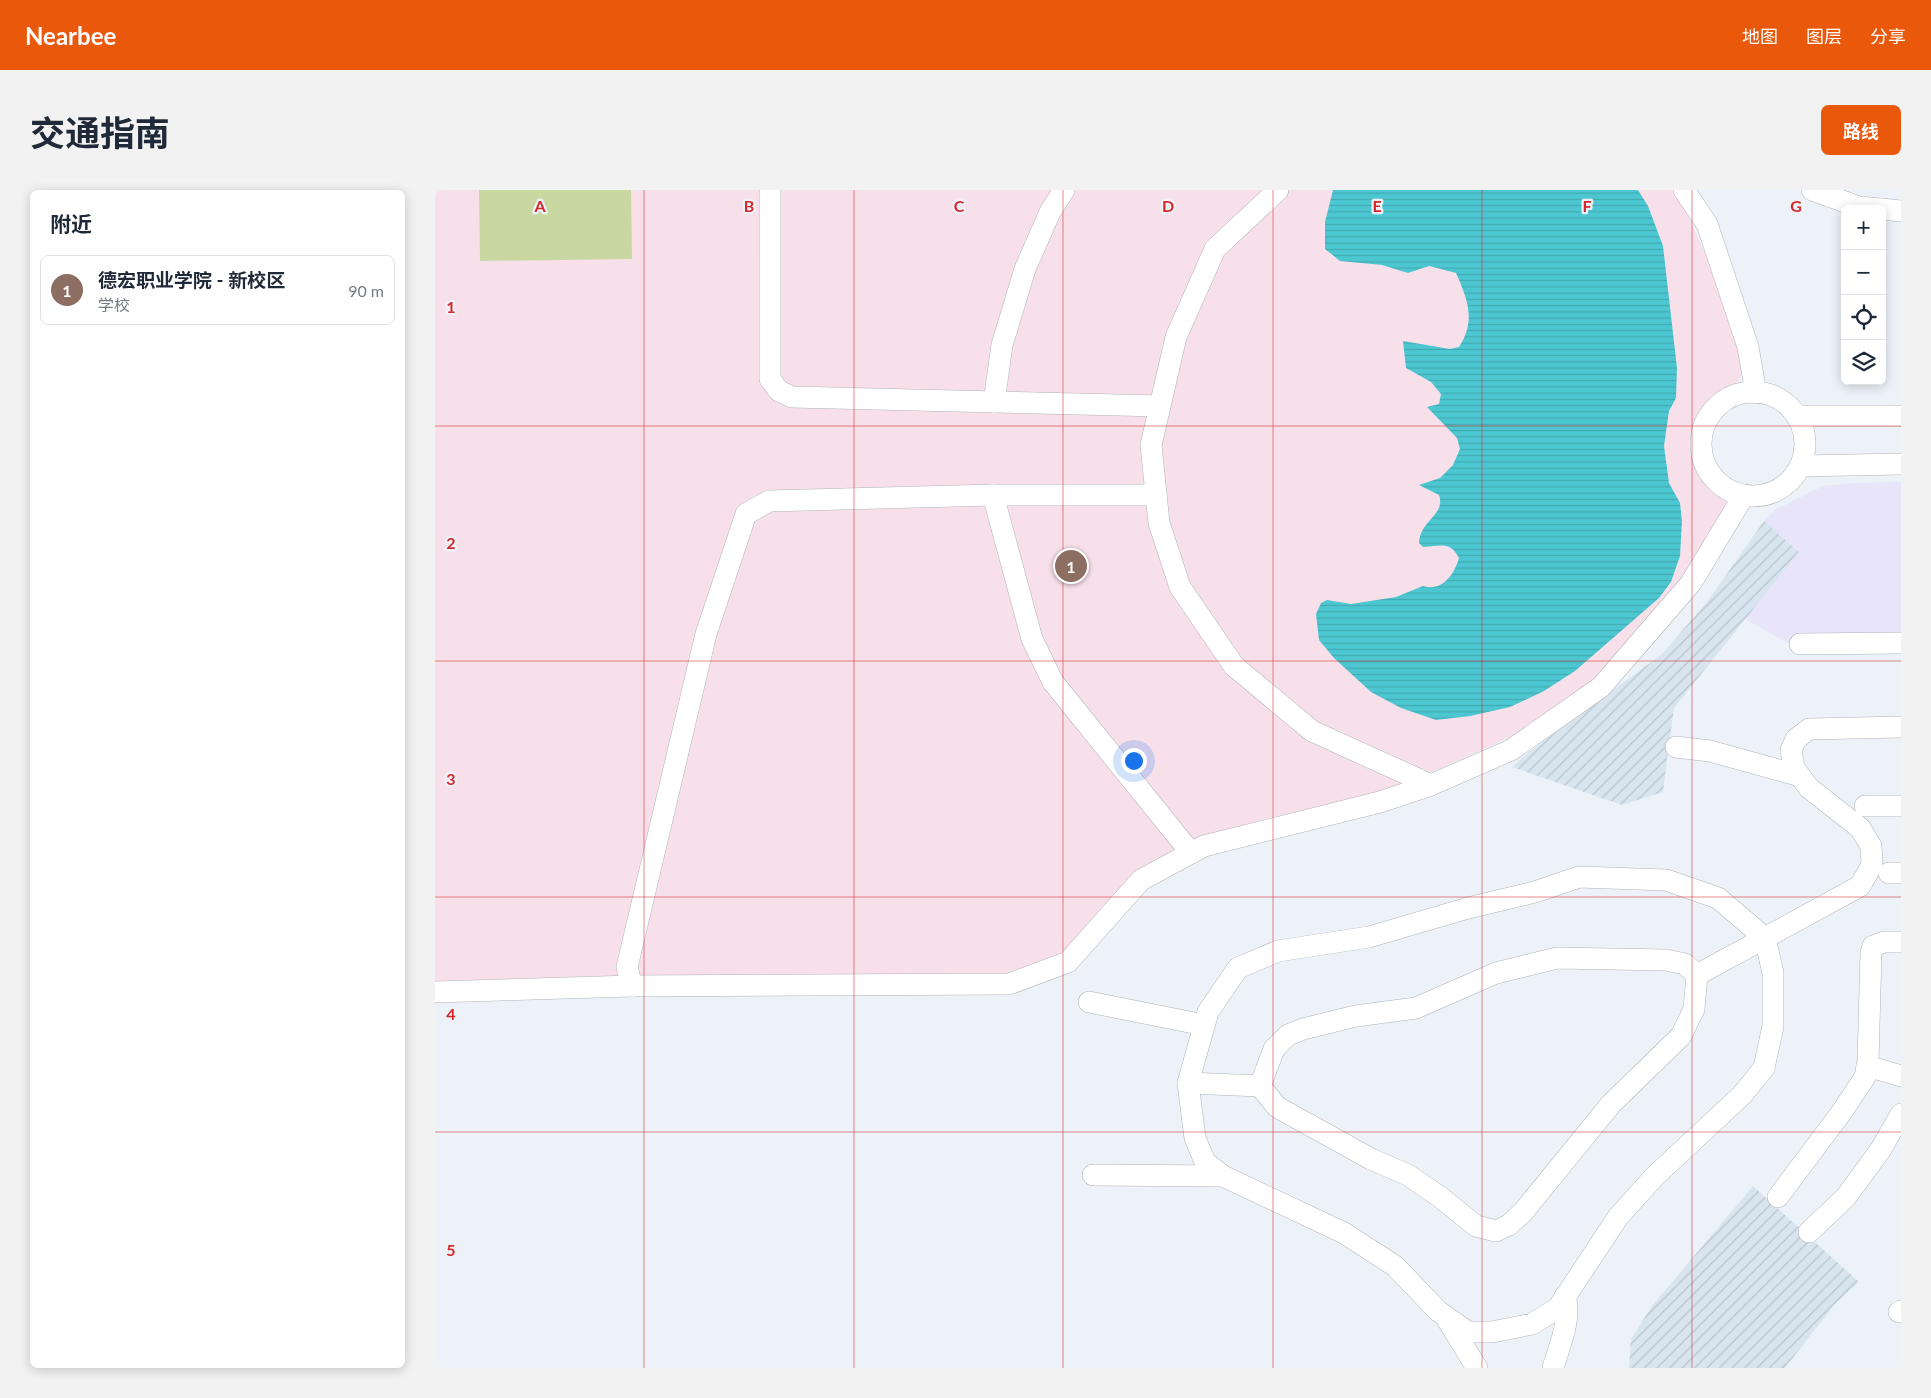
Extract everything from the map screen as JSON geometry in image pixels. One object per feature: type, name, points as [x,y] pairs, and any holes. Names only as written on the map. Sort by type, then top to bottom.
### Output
[{"type":"street","points":[[770,190],[770,379],[779,391],[792,397],[1160,406]]},
{"type":"street","points":[[994,402],[1002,345],[1025,269],[1050,212],[1064,190]]},
{"type":"street","points":[[1278,190],[1215,249],[1176,337],[1151,445],[1159,522],[1180,587],[1233,666],[1313,731],[1431,785]]},
{"type":"street","points":[[1684,190],[1707,224],[1748,347],[1756,393]]},
{"type":"street","points":[[1812,190],[1853,205]]},
{"type":"street","points":[[1886,210],[1901,211]]},
{"type":"street","points":[[1744,392],[1767,394],[1790,407],[1798,416],[1804,433],[1805,448],[1801,466],[1793,478],[1779,489],[1762,495],[1744,495],[1725,488],[1712,476],[1704,463],[1701,445],[1704,426],[1713,410],[1727,399],[1744,392]]},
{"type":"street","points":[[1798,416],[1901,416]]},
{"type":"street","points":[[1801,466],[1901,464]]},
{"type":"street","points":[[632,986],[627,967],[706,634],[746,514],[769,502],[993,495],[1156,495]]},
{"type":"street","points":[[993,495],[1032,639],[1053,682],[1191,853]]},
{"type":"street","points":[[435,992],[632,986],[1009,984],[1068,962],[1141,880],[1205,846],[1380,802],[1431,785],[1511,750],[1601,687],[1691,583],[1744,495]]},
{"type":"street","points":[[1800,644],[1901,644]]},
{"type":"street","points":[[1697,975],[1860,886],[1872,865],[1871,846],[1860,828],[1809,788],[1794,768],[1791,750],[1796,739],[1809,729],[1901,726]]},
{"type":"street","points":[[1675,747],[1710,751],[1800,776]]},
{"type":"street","points":[[1865,806],[1901,806]]},
{"type":"street","points":[[1579,877],[1665,880],[1718,898],[1765,938],[1773,973],[1773,1026],[1764,1068],[1742,1095],[1655,1176],[1618,1217],[1558,1308],[1532,1324],[1491,1332],[1468,1332],[1438,1311],[1395,1266],[1344,1233],[1223,1176],[1205,1162],[1195,1138],[1188,1083],[1204,1025],[1208,1012],[1238,968],[1278,950],[1369,937],[1468,908],[1535,892],[1579,877]]},
{"type":"street","points":[[1778,1197],[1841,1113],[1865,1077],[1871,952],[1873,946],[1884,942],[1901,942]]},
{"type":"street","points":[[1260,1086],[1274,1049],[1287,1035],[1303,1029],[1356,1016],[1415,1008],[1496,973],[1557,958],[1592,958],[1666,960],[1685,964],[1697,975]]},
{"type":"street","points":[[1188,1083],[1260,1086],[1277,1107],[1371,1159],[1408,1175],[1441,1197],[1476,1226],[1496,1231],[1509,1225],[1523,1212],[1611,1104],[1681,1036],[1694,1009],[1697,975]]},
{"type":"street","points":[[1089,1002],[1204,1025]]},
{"type":"street","points":[[1867,1066],[1901,1076]]},
{"type":"street","points":[[1809,1232],[1846,1197],[1881,1149],[1901,1114]]},
{"type":"street","points":[[1093,1175],[1223,1176]]},
{"type":"street","points":[[1553,1368],[1565,1326],[1567,1305],[1565,1296]]},
{"type":"street","points":[[1445,1316],[1477,1368]]},
{"type":"shaded area","points":[[435,190],[1676,190],[1709,262],[1742,361],[1741,377],[1712,414],[1704,436],[1705,458],[1711,480],[1732,511],[1637,652],[1528,729],[1388,792],[1272,817],[1185,842],[1069,954],[995,977],[435,985]]},
{"type":"shaded area","points":[[1901,482],[1901,643],[1788,643],[1745,619],[1799,552],[1764,521],[1775,510],[1823,486],[1852,483]]},
{"type":"shaded area","points":[[1764,521],[1799,552],[1674,708],[1663,792],[1622,805],[1512,767],[1529,752],[1662,654],[1707,602]]},
{"type":"shaded area","points":[[1753,1186],[1859,1282],[1835,1304],[1785,1368],[1629,1368],[1631,1339],[1652,1306]]},
{"type":"green space","points":[[479,190],[631,190],[632,259],[480,261]]},
{"type":"water","points":[[1333,190],[1638,190],[1648,206],[1663,246],[1677,368],[1676,398],[1669,411],[1664,446],[1669,483],[1680,503],[1682,521],[1680,556],[1671,582],[1659,598],[1575,671],[1544,691],[1510,707],[1470,716],[1436,720],[1401,708],[1371,692],[1334,658],[1319,640],[1316,614],[1321,603],[1327,600],[1351,604],[1396,597],[1423,586],[1436,587],[1446,581],[1457,564],[1459,558],[1452,549],[1444,546],[1423,547],[1419,543],[1420,535],[1436,513],[1440,502],[1439,495],[1419,485],[1440,478],[1453,465],[1460,449],[1457,438],[1427,407],[1439,404],[1441,394],[1431,382],[1406,368],[1403,341],[1450,349],[1459,347],[1469,319],[1467,301],[1456,273],[1429,266],[1408,273],[1382,265],[1340,261],[1325,249],[1325,222]]},
{"type":"place","name":"德宏职业学院 - 新校区","points":[[1071,566]]}]
